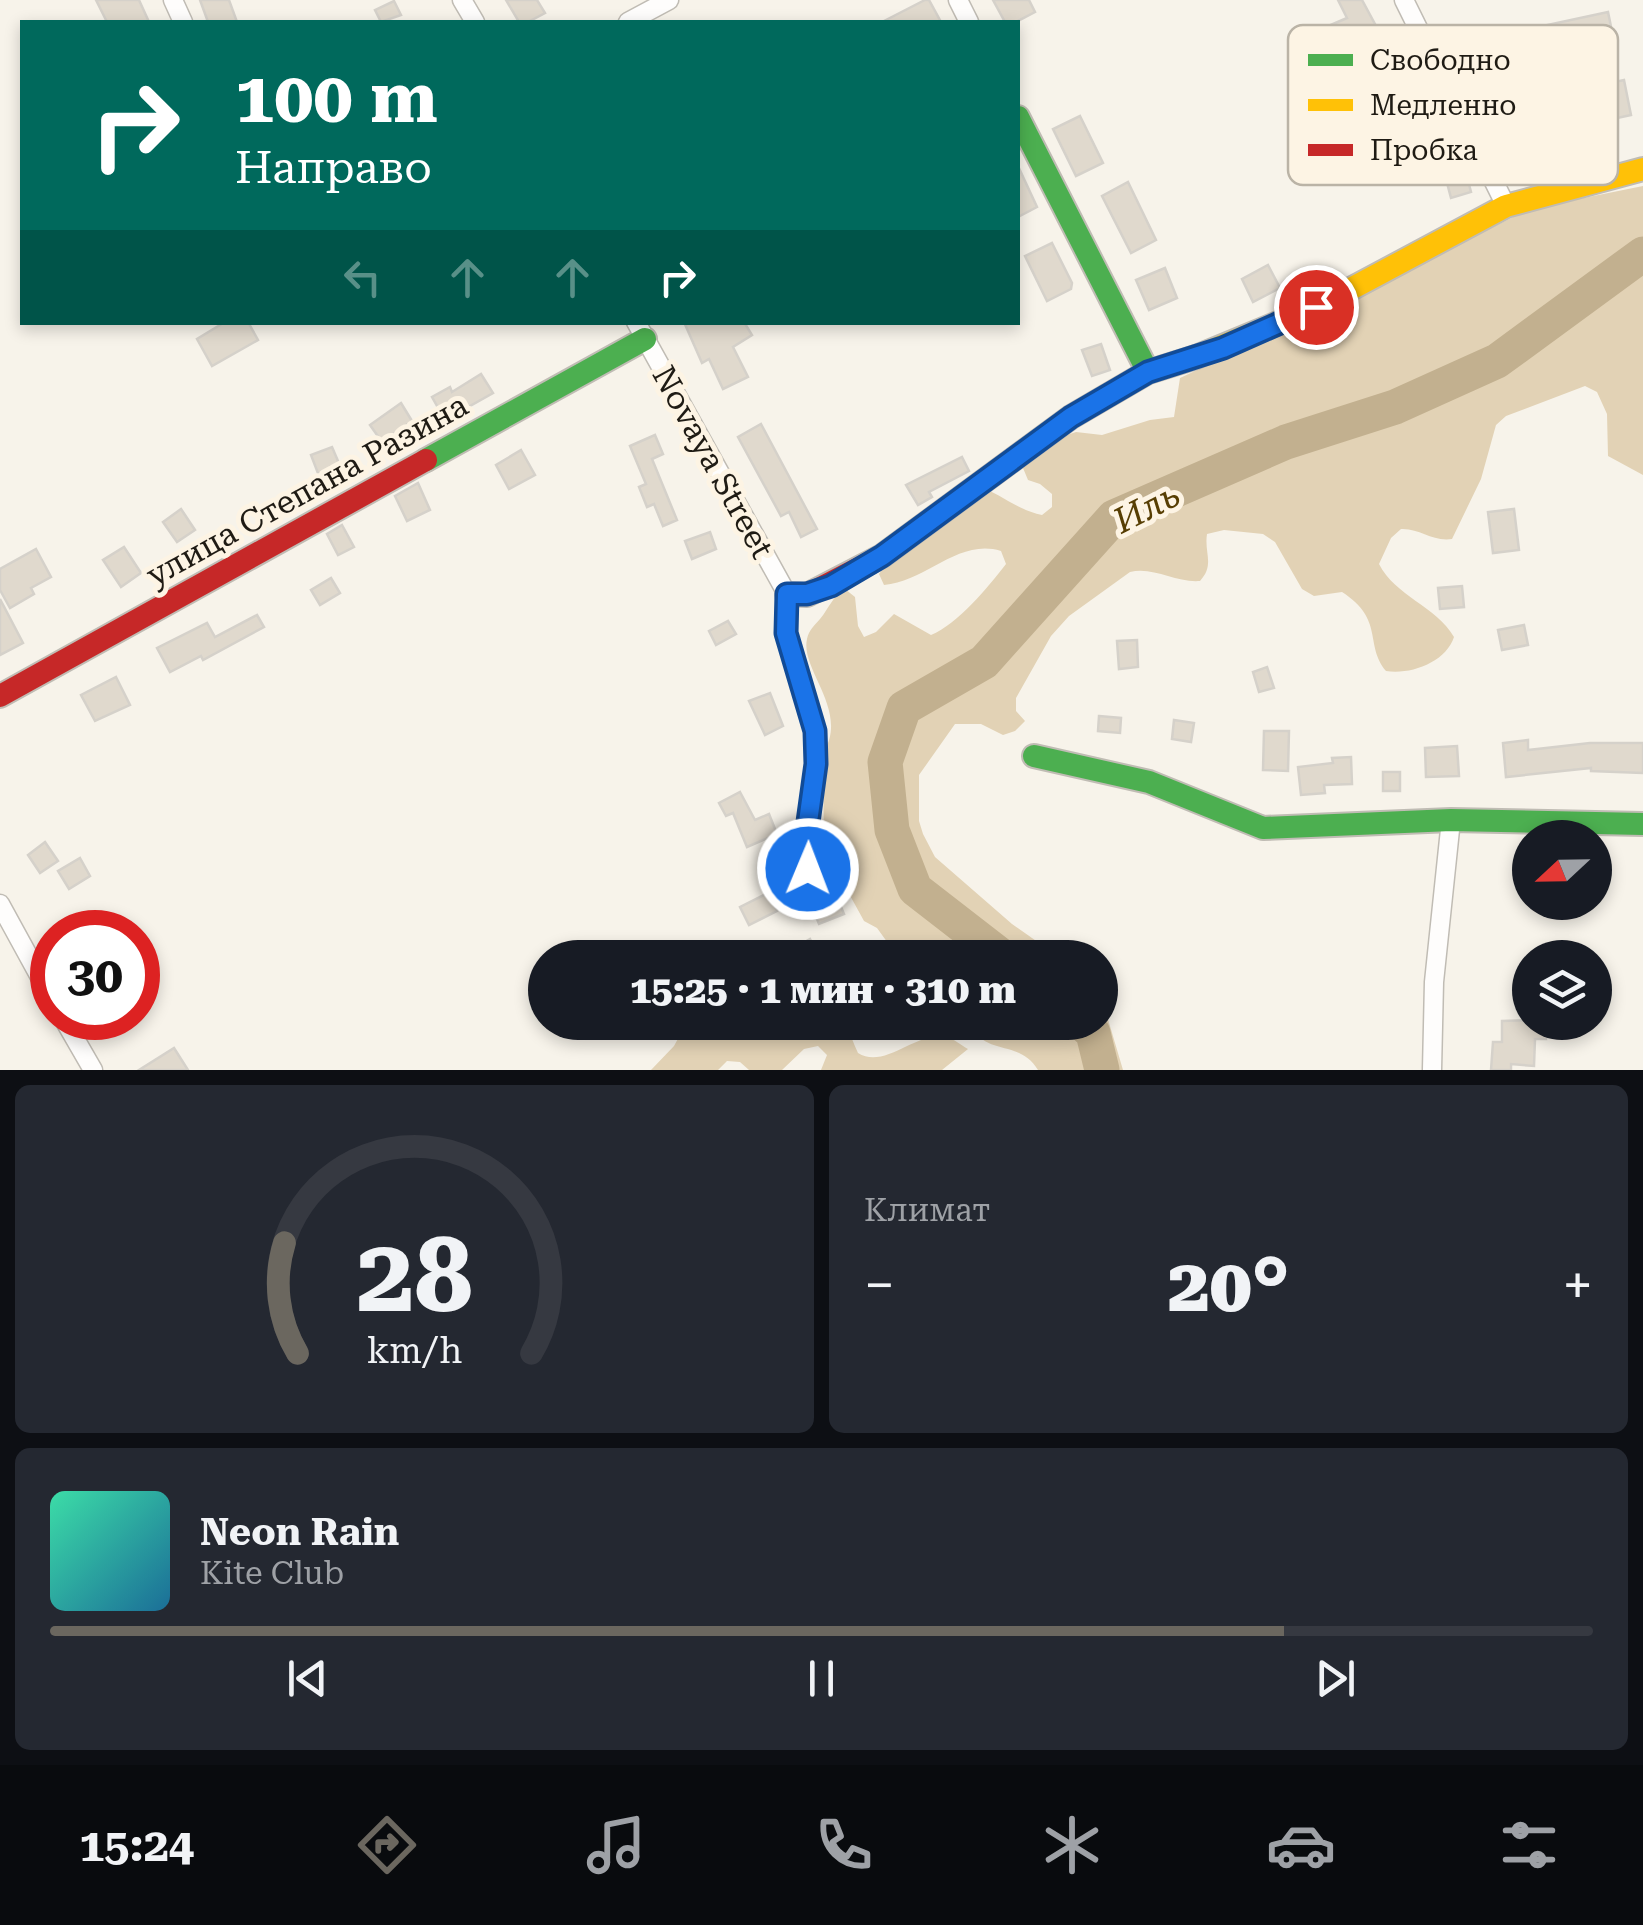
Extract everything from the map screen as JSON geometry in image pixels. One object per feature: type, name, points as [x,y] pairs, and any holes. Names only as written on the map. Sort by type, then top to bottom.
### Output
[{"type":"street","points":[[632,20],[669,0]]},
{"type":"street","points":[[1404,0],[1416,25]]},
{"type":"street","points":[[1020,120],[1148,372]]},
{"type":"street","points":[[1618,176],[1643,169]]},
{"type":"street","points":[[1496,185],[1506,206]]},
{"type":"street","points":[[787,594],[807,594],[831,586],[882,556],[1071,417],[1148,372],[1223,348],[1316,307],[1506,206],[1584,185]]},
{"type":"street","name":"Novaya Street","points":[[640,331],[787,594],[786,633],[815,731],[816,764],[804,898]]},
{"type":"street","name":"улица Степана Разина","points":[[0,696],[640,331]]},
{"type":"street","points":[[1034,756],[1149,782],[1263,828],[1451,820],[1643,824]]},
{"type":"street","points":[[1432,1070],[1434,982],[1451,820]]},
{"type":"street","points":[[0,904],[30,959]]},
{"type":"street","points":[[75,1040],[92,1070]]},
{"type":"shaded area","points":[[1643,186],[1643,475],[1608,456],[1607,414],[1597,392],[1585,386],[1506,416],[1496,425],[1481,479],[1452,539],[1401,529],[1391,538],[1379,564],[1395,585],[1437,617],[1454,637],[1436,660],[1406,671],[1386,671],[1369,622],[1355,602],[1342,592],[1314,596],[1302,589],[1275,542],[1263,534],[1224,530],[1207,534],[1208,564],[1200,581],[1147,571],[1130,572],[1069,616],[1051,636],[1016,698],[1016,711],[1025,721],[1015,731],[1003,735],[981,724],[955,724],[919,775],[919,821],[935,857],[1035,940],[886,940],[877,928],[864,921],[824,848],[823,753],[831,722],[807,651],[810,631],[837,596],[845,589],[855,597],[858,626],[864,637],[876,632],[894,614],[931,635],[941,630],[962,614],[1006,564],[1001,551],[970,550],[914,577],[884,585],[879,574],[979,486],[1042,515],[1052,507],[1052,494],[1028,480],[1023,468],[1064,436],[1076,432],[1102,435],[1174,417],[1180,378],[1529,209]]},
{"type":"shaded area","points":[[677,1040],[852,1040],[858,1053],[868,1057],[890,1054],[922,1040],[952,1040],[968,1049],[942,1070],[821,1070],[827,1055],[818,1046],[804,1049],[782,1070],[749,1070],[740,1062],[727,1061],[718,1070],[651,1070]]},
{"type":"shaded area","points":[[1114,1040],[1123,1070],[1038,1070],[1021,1054],[984,1041]]},
{"type":"building","points":[[96,0],[139,0],[148,20],[106,20]]},
{"type":"building","points":[[200,0],[229,0],[236,20],[207,20]]},
{"type":"building","points":[[506,0],[537,0],[545,13],[532,20],[518,20]]},
{"type":"building","points":[[929,0],[940,20],[886,20]]},
{"type":"building","points":[[993,0],[1029,0],[1035,12],[1020,20],[1004,20]]},
{"type":"building","points":[[1338,0],[1362,0],[1376,25],[1331,25],[1347,18]]},
{"type":"building","points":[[394,1],[401,15],[380,20],[375,10]]},
{"type":"building","points":[[1608,12],[1611,25],[1548,25]]},
{"type":"building","points":[[1624,80],[1631,115],[1618,118],[1618,81]]},
{"type":"building","points":[[1080,116],[1103,163],[1076,176],[1053,129]]},
{"type":"building","points":[[1020,170],[1037,207],[1020,216]]},
{"type":"building","points":[[1128,182],[1156,240],[1131,253],[1102,196]]},
{"type":"building","points":[[1448,185],[1469,185],[1471,192],[1451,198]]},
{"type":"building","points":[[1052,243],[1072,283],[1071,289],[1047,301],[1025,256]]},
{"type":"building","points":[[1268,265],[1280,288],[1253,302],[1242,279]]},
{"type":"building","points":[[1165,268],[1177,298],[1149,310],[1136,280]]},
{"type":"building","points":[[220,325],[250,325],[258,340],[212,366],[197,339]]},
{"type":"building","points":[[685,325],[746,325],[752,335],[733,347],[748,377],[723,389],[709,359],[702,363]]},
{"type":"building","points":[[1101,344],[1110,370],[1092,376],[1082,350]]},
{"type":"building","points":[[481,374],[493,393],[445,420],[432,397],[450,387],[452,392]]},
{"type":"building","points":[[401,403],[412,421],[382,442],[370,425]]},
{"type":"building","points":[[761,424],[817,529],[801,537],[789,512],[781,516],[738,437]]},
{"type":"building","points":[[655,435],[663,454],[652,459],[677,520],[663,526],[654,504],[647,507],[639,487],[646,484],[630,446]]},
{"type":"building","points":[[332,447],[341,468],[319,476],[311,455]]},
{"type":"building","points":[[521,450],[535,475],[509,489],[496,465]]},
{"type":"building","points":[[962,457],[969,471],[929,492],[932,497],[918,505],[906,485]]},
{"type":"building","points":[[418,483],[430,510],[407,521],[395,496]]},
{"type":"building","points":[[181,509],[195,530],[177,542],[163,522]]},
{"type":"building","points":[[1514,509],[1519,550],[1493,553],[1488,512]]},
{"type":"building","points":[[342,525],[354,547],[338,555],[327,534]]},
{"type":"building","points":[[710,532],[716,549],[692,559],[685,541]]},
{"type":"building","points":[[124,547],[141,573],[121,587],[103,560]]},
{"type":"building","points":[[36,549],[51,577],[31,588],[34,594],[10,608],[0,590],[0,569]]},
{"type":"building","points":[[331,578],[340,593],[320,605],[311,590]]},
{"type":"building","points":[[1462,586],[1464,607],[1440,609],[1438,588]]},
{"type":"building","points":[[0,599],[23,643],[0,655]]},
{"type":"building","points":[[257,615],[264,627],[203,660],[201,656],[170,672],[157,648],[207,623],[215,637]]},
{"type":"building","points":[[728,621],[736,634],[716,645],[709,631]]},
{"type":"building","points":[[1524,625],[1528,645],[1502,650],[1498,630]]},
{"type":"building","points":[[1137,640],[1138,667],[1119,669],[1117,641]]},
{"type":"building","points":[[1267,667],[1274,688],[1259,692],[1253,672]]},
{"type":"building","points":[[116,677],[130,705],[95,721],[81,695]]},
{"type":"building","points":[[770,693],[783,726],[765,735],[749,701]]},
{"type":"building","points":[[1099,716],[1121,718],[1120,733],[1098,731]]},
{"type":"building","points":[[1174,720],[1194,723],[1191,742],[1172,739]]},
{"type":"building","points":[[1264,731],[1289,731],[1288,771],[1263,770]]},
{"type":"building","points":[[1528,740],[1528,750],[1590,743],[1643,743],[1643,773],[1591,768],[1506,777],[1503,743]]},
{"type":"building","points":[[1457,746],[1459,776],[1426,777],[1425,748]]},
{"type":"building","points":[[1351,757],[1352,784],[1324,785],[1325,793],[1301,795],[1298,767]]},
{"type":"building","points":[[1383,772],[1400,772],[1400,791],[1383,791]]},
{"type":"building","points":[[740,792],[755,820],[769,814],[777,834],[747,847],[733,813],[726,816],[719,803]]},
{"type":"building","points":[[45,842],[58,861],[40,873],[28,855]]},
{"type":"building","points":[[80,858],[90,876],[69,889],[58,871]]},
{"type":"building","points":[[832,885],[844,914],[819,924],[812,907],[818,891]]},
{"type":"building","points":[[768,893],[777,911],[749,925],[740,907]]},
{"type":"building","points":[[1502,1021],[1512,1021],[1512,1040],[1535,1040],[1534,1066],[1511,1064],[1511,1070],[1491,1070],[1493,1042],[1502,1042]]},
{"type":"building","points":[[174,1048],[188,1070],[139,1070]]},
{"type":"waterway","name":"Иль","points":[[981,940],[915,889],[892,830],[885,762],[904,708],[984,662],[1114,517],[1286,442],[1395,407],[1497,361],[1643,254]]},
{"type":"waterway","name":"Иль","points":[[1095,1040],[1102,1070]]},
{"type":"traffic: fast","points":[[1020,121],[1148,372]]},
{"type":"traffic: fast","points":[[426,460],[645,339]]},
{"type":"traffic: fast","points":[[1034,756],[1149,782],[1263,828],[1451,820],[1643,824]]},
{"type":"traffic: slow","points":[[1618,176],[1643,169]]},
{"type":"traffic: slow","points":[[1196,357],[1317,307],[1506,206],[1584,185]]},
{"type":"traffic: jam","points":[[787,594],[807,595],[882,556],[1071,417],[1148,372],[1196,357]]},
{"type":"traffic: jam","points":[[0,696],[426,460]]},
{"type":"route","points":[[808,869],[815,731],[786,633],[787,594],[807,594],[831,586],[882,556],[1071,417],[1148,372],[1223,348],[1316,307]]}]
